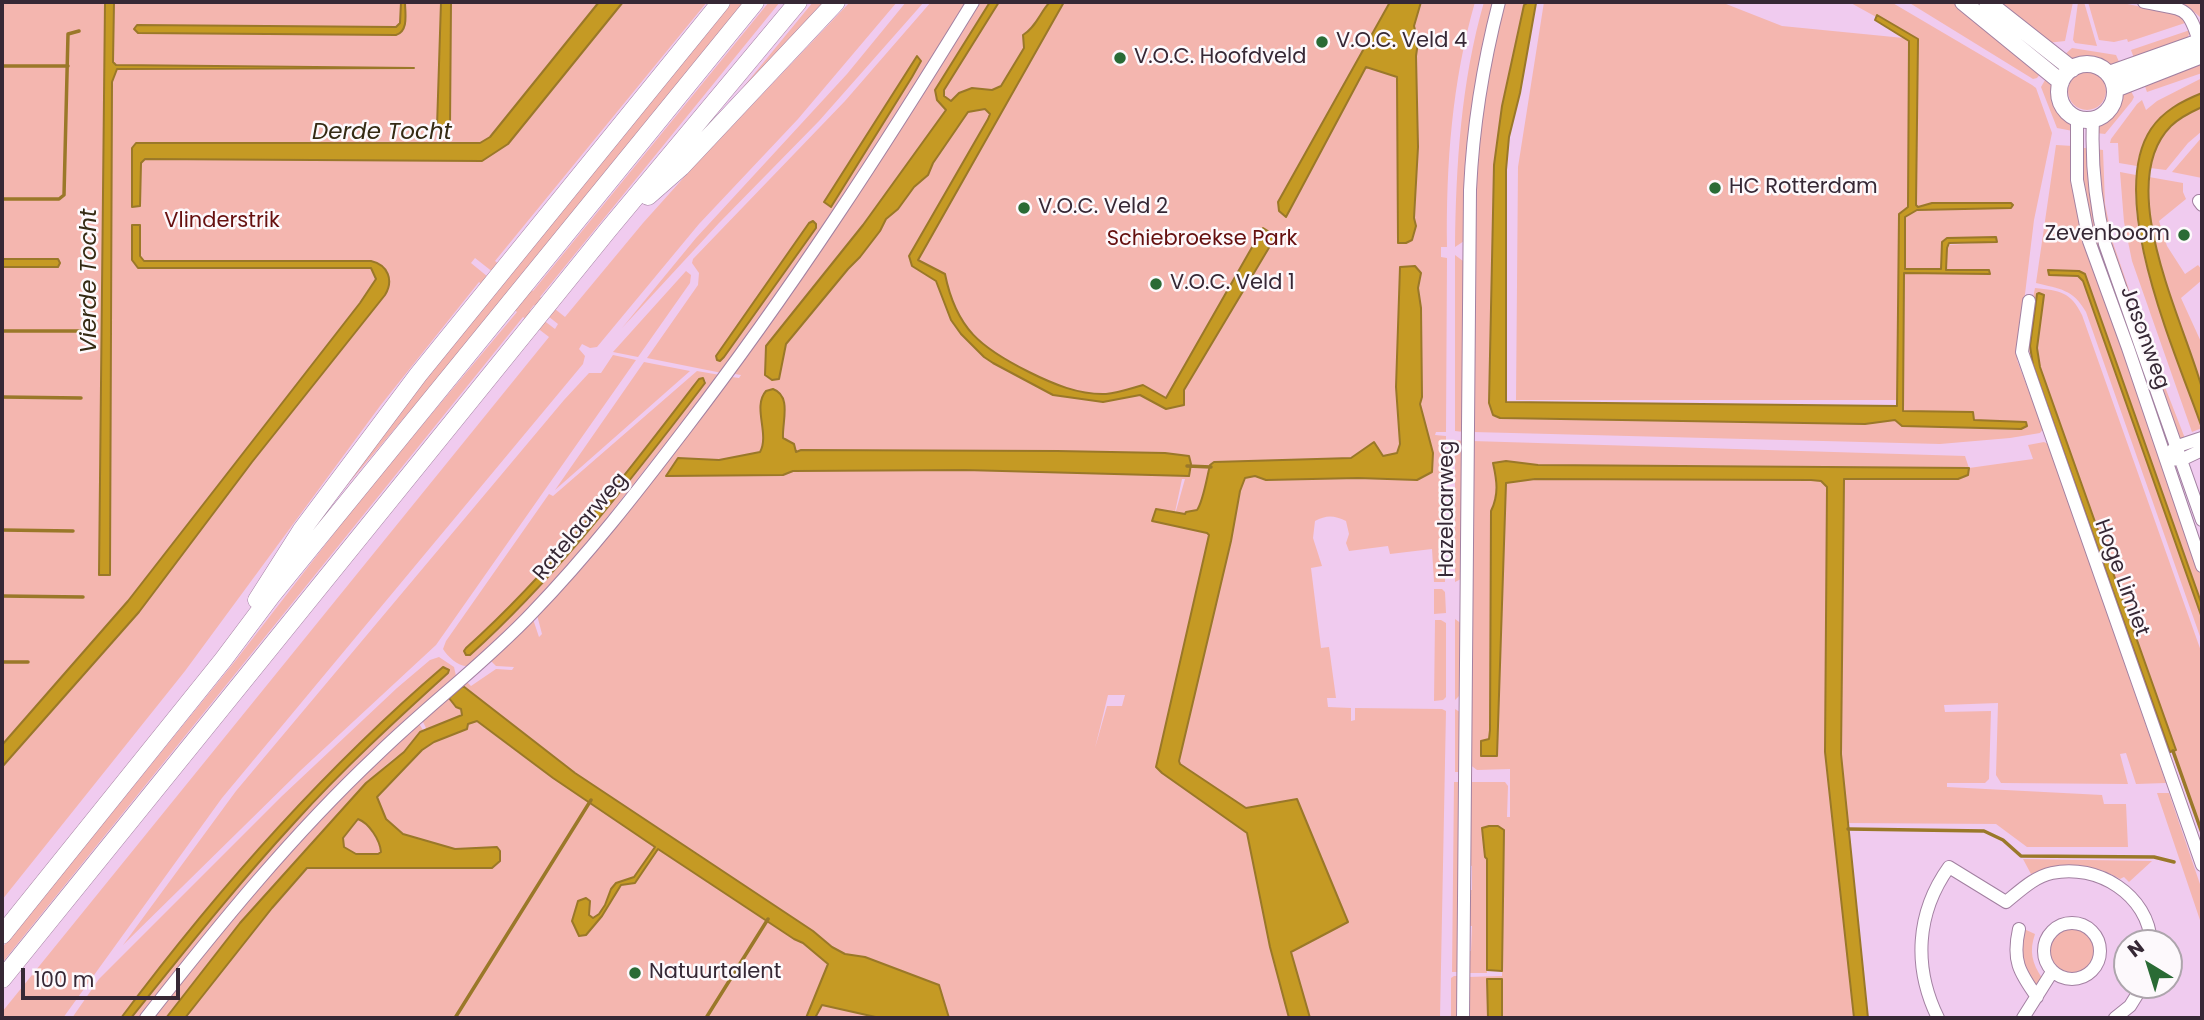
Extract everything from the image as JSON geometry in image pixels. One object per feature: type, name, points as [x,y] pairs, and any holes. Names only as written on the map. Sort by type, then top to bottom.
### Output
[{"type":"highway","points":[[223,660],[267,583],[352,460],[721,2]]},
{"type":"highway","points":[[2,935],[280,586],[755,2]]},
{"type":"highway","points":[[2,979],[608,230],[798,2]]},
{"type":"highway","points":[[608,230],[681,167],[836,2]]},
{"type":"main road","points":[[1963,2],[2061,82]]},
{"type":"main road","points":[[1987,2],[2071,69]]},
{"type":"main road","points":[[2112,81],[2202,48]]},
{"type":"main road","points":[[2081,64],[2091,64],[2101,67],[2112,81],[2114,101],[2104,114],[2085,118],[2067,111],[2059,92],[2061,82],[2071,69],[2081,64]]},
{"type":"street","name":"Ratelaarweg","points":[[146,1018],[237,906],[325,806],[397,735],[532,614],[637,491],[734,365],[806,264],[892,133],[973,2]]},
{"type":"street","name":"Hazelaarweg","points":[[1463,1018],[1470,190],[1478,97],[1499,2]]},
{"type":"street","points":[[2144,2],[2184,10],[2190,17],[2202,48]]},
{"type":"street","name":"Jasonweg","points":[[2085,118],[2096,204],[2105,244],[2202,520]]},
{"type":"street","name":"Jasonweg","points":[[2085,118],[2077,180],[2089,241],[2202,566]]},
{"type":"street","name":"Hoge Limiet","points":[[2029,301],[2022,352],[2202,865]]},
{"type":"street","points":[[2165,458],[2175,447],[2202,439]]},
{"type":"street","points":[[2165,458],[2181,460],[2202,450]]},
{"type":"street","points":[[1938,1018],[1924,980],[1921,949],[1925,918],[1935,886],[1949,867],[2006,902],[2031,881],[2050,873],[2074,870],[2097,875],[2122,889],[2135,902],[2145,917],[2148,929]]},
{"type":"street","points":[[2072,922],[2089,928],[2100,948],[2097,964],[2091,972],[2082,978],[2072,979],[2061,978],[2052,972],[2044,958],[2044,942],[2048,935],[2063,924],[2072,922]]},
{"type":"street","points":[[2019,929],[2016,962],[2022,977],[2037,997]]},
{"type":"street","points":[[2026,1018],[2052,972]]},
{"type":"street","points":[[2115,1018],[2135,999]]},
{"type":"green space","name":"Vlinderstrik","points":[[2,2],[707,2],[495,261],[510,273],[731,2],[745,2],[519,281],[533,291],[769,2],[780,2],[540,297],[565,317],[695,165],[850,2],[897,2],[798,119],[699,224],[597,347],[590,348],[582,344],[579,349],[585,356],[583,364],[222,798],[63,1018],[2,1018],[2,1012],[549,337],[523,317],[2,963],[2,948],[236,660],[366,492],[517,312],[503,301],[293,549],[493,293],[479,282],[380,406],[185,671],[2,900]],"holes":[[[475,258],[503,280],[499,286],[471,263]],[[534,305],[558,324],[555,329],[530,310]]]},
{"type":"green space","points":[[813,2],[832,2],[709,129]]},
{"type":"green space","points":[[906,2],[924,2],[819,121],[719,223],[622,328],[696,238],[847,74]]},
{"type":"green space","points":[[931,2],[967,2],[843,200],[722,373],[647,358],[698,285],[699,273],[692,263],[693,259],[845,101]]},
{"type":"green space","name":"Schiebroekse Park","points":[[979,2],[1475,2],[1456,93],[1449,154],[1447,247],[1441,247],[1441,257],[1447,258],[1446,432],[1436,432],[1435,435],[1446,436],[1445,582],[1434,582],[1432,549],[1390,554],[1388,546],[1349,551],[1346,543],[1349,534],[1346,521],[1334,517],[1315,521],[1313,538],[1322,566],[1311,568],[1321,648],[1329,647],[1336,698],[1327,698],[1328,707],[1351,708],[1351,721],[1355,720],[1355,708],[1446,711],[1440,1018],[175,1018],[397,756],[364,786],[295,861],[238,927],[166,1018],[152,1018],[296,845],[418,722],[423,730],[404,751],[426,728],[422,720],[466,681],[471,686],[496,669],[512,670],[514,667],[496,666],[490,660],[533,619],[539,637],[542,634],[537,615],[729,380],[732,377],[739,378],[741,375],[735,372],[856,198]],"holes":[[[1182,479],[1185,479],[1172,525],[1156,509],[1175,512]],[[1108,695],[1125,695],[1122,706],[1107,706],[1095,748]]]},
{"type":"green space","points":[[1484,2],[1494,2],[1483,42],[1472,108],[1464,241],[1455,247],[1461,123],[1470,62]]},
{"type":"green space","name":"HC Rotterdam","points":[[1502,2],[1529,2],[1524,5],[1502,106],[1494,165],[1489,403],[1500,418],[1865,424],[1895,420],[1902,426],[2021,429],[2025,422],[1974,420],[1973,412],[1903,411],[1903,400],[1516,400],[1518,167],[1544,2],[1721,2],[1782,26],[1914,39],[1912,208],[1903,217],[1905,229],[1905,217],[1917,210],[2012,207],[2011,203],[1933,203],[1917,207],[1918,40],[1849,2],[1891,2],[2036,88],[2052,133],[2034,220],[2017,360],[2043,429],[2040,433],[2010,438],[1940,444],[1473,432],[1475,150]],"holes":[[[1947,238],[1996,242],[1947,245],[1946,270],[1989,270],[1904,273],[1905,269],[1941,270],[1942,242]]]},
{"type":"green space","points":[[1908,2],[1957,2],[2043,70],[2033,79]]},
{"type":"green space","points":[[1996,2],[2073,2],[2065,41],[2047,43]]},
{"type":"green space","points":[[2078,2],[2084,2],[2097,46],[2075,43],[2073,40]]},
{"type":"green space","points":[[2088,2],[2117,2],[2178,14],[2188,22],[2128,42],[2127,39],[2114,42],[2099,40]]},
{"type":"green space","points":[[2159,2],[2202,2],[2202,17],[2193,11]]},
{"type":"green space","points":[[2190,30],[2187,41],[2135,61],[2131,50]]},
{"type":"green space","points":[[2072,48],[2116,55],[2121,66],[2062,57]]},
{"type":"green space","points":[[2202,60],[2202,73],[2147,92],[2143,81]]},
{"type":"green space","points":[[2087,72],[2101,77],[2106,91],[2101,105],[2087,110],[2073,105],[2068,91],[2073,77]]},
{"type":"green space","points":[[2048,75],[2059,105],[2073,131],[2057,128],[2041,87]]},
{"type":"green space","points":[[2202,78],[2202,93],[2159,120],[2145,141],[2137,166],[2119,163],[2118,143],[2110,143],[2111,139],[2137,104],[2142,100],[2146,110],[2157,101]]},
{"type":"green space","points":[[2129,87],[2134,97],[2132,101],[2105,134],[2096,133],[2097,129]]},
{"type":"green space","points":[[2202,107],[2202,131],[2188,143],[2166,170],[2150,168],[2157,147],[2168,131]]},
{"type":"green space","points":[[2202,137],[2202,178],[2172,172]]},
{"type":"green space","points":[[2056,145],[2073,146],[2101,287],[2202,574],[2202,642],[2086,312],[2071,294],[2036,283]]},
{"type":"green space","points":[[2080,148],[2088,148],[2087,167],[2168,439],[2087,218]]},
{"type":"green space","points":[[2095,149],[2103,150],[2105,204],[2113,243],[2186,441],[2178,437],[2104,222]]},
{"type":"green space","points":[[2120,172],[2136,175],[2136,204],[2147,268],[2168,337],[2202,428],[2192,432],[2132,261],[2124,222]]},
{"type":"green space","points":[[2149,177],[2183,183],[2186,199],[2159,221],[2167,246],[2185,274],[2198,265],[2202,270],[2202,280],[2181,298],[2202,344],[2202,388],[2157,258],[2149,204]]},
{"type":"green space","points":[[1455,255],[1463,261],[1464,432],[1455,431]]},
{"type":"green space","points":[[686,271],[691,275],[690,283],[638,357],[613,352]]},
{"type":"green space","points":[[2035,288],[2063,294],[2073,301],[2082,315],[2202,654],[2202,835],[2032,372],[2029,330]]},
{"type":"green space","points":[[613,355],[636,360],[436,645],[300,771],[123,945],[236,791],[564,400],[589,373],[601,373]]},
{"type":"green space","points":[[644,362],[690,371],[555,490]]},
{"type":"green space","points":[[697,371],[720,375],[571,563],[523,615],[468,666],[457,663],[443,649],[446,641],[549,494],[553,496]],"holes":[[[701,378],[706,381],[623,490],[565,559],[503,624],[470,655],[466,654],[466,648],[501,617],[561,552]]]},
{"type":"green space","points":[[1455,440],[1464,441],[1461,579],[1455,582]]},
{"type":"green space","points":[[1472,441],[1965,456],[1969,468],[2033,459],[2028,445],[2044,442],[2048,444],[2166,783],[2136,784],[2126,753],[2120,754],[2128,784],[2001,783],[1996,775],[1998,703],[1944,705],[1945,712],[1991,711],[1989,779],[1985,783],[1947,783],[1947,787],[2102,795],[2104,804],[2126,804],[2128,847],[2027,847],[1996,824],[1848,823],[1841,754],[1844,478],[1920,479],[1796,466],[1538,465],[1506,461],[1491,511],[1490,730],[1489,739],[1481,741],[1481,756],[1497,756],[1506,483],[1535,479],[1811,480],[1821,481],[1827,487],[1825,752],[1854,1018],[1502,1018],[1502,980],[1487,979],[1488,1018],[1471,1018],[1468,1016],[1468,977],[1502,976],[1504,830],[1498,826],[1485,856],[1487,973],[1468,973],[1472,926],[1469,926],[1469,890],[1472,890],[1472,866],[1469,865],[1470,782],[1505,782],[1508,786],[1507,817],[1510,817],[1510,769],[1477,770],[1469,764]]},
{"type":"green space","points":[[1434,589],[1442,589],[1445,592],[1446,613],[1434,614]]},
{"type":"green space","points":[[1455,619],[1462,624],[1462,693],[1455,700]]},
{"type":"green space","points":[[1435,620],[1446,623],[1446,697],[1434,701]]},
{"type":"green space","points":[[439,657],[454,667],[456,676],[399,726],[140,1018],[131,1018],[252,870],[332,783],[448,673],[446,667],[398,707],[314,791],[234,880],[121,1018],[72,1018],[99,979],[282,796],[397,688],[430,660]]},
{"type":"green space","points":[[1455,709],[1460,712],[1461,772],[1455,772]]},
{"type":"green space","points":[[1454,782],[1460,782],[1458,972],[1452,972]]},
{"type":"green space","points":[[2157,793],[2169,793],[2202,890],[2202,926]]},
{"type":"green space","points":[[2023,859],[2152,861],[2129,882],[2124,877],[2120,879],[2098,869],[2077,865],[2054,867],[2031,874]]},
{"type":"green space","points":[[2071,927],[2088,934],[2095,951],[2088,968],[2071,975],[2054,968],[2047,951],[2054,934]]},
{"type":"green space","points":[[2024,929],[2035,934],[2032,957],[2042,978],[2035,987],[2026,974],[2022,960]]},
{"type":"green space","points":[[1458,976],[1458,1018],[1451,1018],[1451,978]]},
{"type":"shaded area","points":[[105,2],[114,2],[113,62],[116,65],[414,68],[117,69],[112,82],[110,575],[99,575]]},
{"type":"shaded area","points":[[401,2],[405,2],[405,21],[403,30],[396,35],[138,33],[134,29],[137,25],[396,27],[400,23]]},
{"type":"shaded area","points":[[441,2],[451,2],[450,127],[437,127]]},
{"type":"shaded area","points":[[599,2],[623,2],[508,144],[482,161],[145,159],[141,163],[140,206],[132,207],[132,148],[136,143],[480,143],[490,137]]},
{"type":"shaded area","points":[[990,2],[999,2],[944,90],[944,96],[951,101],[959,93],[972,88],[992,90],[1001,86],[1024,48],[1023,35],[1050,2],[1064,2],[918,260],[945,274],[956,309],[973,335],[1012,363],[1047,381],[1076,391],[1106,394],[1143,385],[1166,398],[1263,228],[1276,236],[1184,390],[1184,405],[1166,409],[1140,395],[1103,402],[1053,395],[984,357],[951,320],[936,281],[912,266],[909,256],[988,119],[990,114],[985,109],[968,112],[933,163],[928,175],[886,219],[860,257],[786,344],[779,379],[772,380],[765,375],[766,346],[863,225],[946,110],[937,100],[935,90]]},
{"type":"shaded area","points":[[1390,2],[1421,2],[1414,26],[1418,42],[1416,226],[1412,240],[1406,243],[1398,243],[1397,77],[1366,67],[1286,217],[1279,211],[1278,202]]},
{"type":"shaded area","points":[[1529,2],[1536,3],[1509,137],[1506,170],[1506,402],[1897,406],[1899,214],[1908,207],[1909,41],[1875,20],[1877,15],[1918,39],[1916,205],[2013,205],[2011,208],[1917,210],[1905,217],[1905,269],[1941,269],[1942,242],[1947,238],[1996,237],[1997,242],[1949,243],[1947,248],[1946,270],[1989,270],[1990,274],[1904,273],[1903,411],[1973,412],[1974,420],[2026,422],[2027,426],[2021,429],[1902,426],[1895,420],[1865,424],[1500,418],[1493,415],[1489,403],[1494,165],[1502,106],[1524,5]]},
{"type":"shaded area","points":[[917,56],[921,61],[912,77],[831,207],[824,202]]},
{"type":"shaded area","points":[[2202,93],[2202,107],[2171,126],[2155,151],[2149,182],[2150,216],[2157,253],[2201,385],[2202,428],[2150,277],[2140,235],[2136,195],[2139,159],[2151,129],[2174,107]]},
{"type":"shaded area","points":[[813,221],[816,228],[724,357],[720,361],[717,360],[716,356]]},
{"type":"shaded area","points":[[132,225],[140,225],[140,256],[144,261],[371,261],[382,266],[388,274],[388,289],[139,612],[2,767],[2,745],[128,601],[376,279],[371,268],[138,268],[132,260]]},
{"type":"shaded area","points":[[2,259],[58,259],[60,263],[58,267],[2,267]]},
{"type":"shaded area","points":[[1415,266],[1421,273],[1418,288],[1421,308],[1420,404],[1433,453],[1432,472],[1417,480],[1266,480],[1255,476],[1245,478],[1179,761],[1246,808],[1297,799],[1348,922],[1291,952],[1310,1018],[1289,1018],[1270,947],[1247,833],[1156,767],[1209,535],[1152,521],[1156,509],[1185,514],[1197,510],[1210,465],[1214,462],[1351,458],[1374,442],[1383,456],[1397,453],[1400,444],[1396,387],[1400,267]]},
{"type":"shaded area","points":[[2048,270],[2079,271],[2085,274],[2202,605],[2202,618],[2083,281],[2078,276],[2049,275]]},
{"type":"shaded area","points":[[2039,293],[2044,295],[2037,348],[2040,367],[2176,750],[2170,752],[2033,365],[2030,346]]},
{"type":"shaded area","points":[[703,378],[705,383],[584,536],[500,627],[470,655],[466,655],[466,648],[560,553],[699,379]]},
{"type":"shaded area","points":[[773,389],[779,392],[784,403],[783,438],[794,444],[796,452],[1165,453],[1189,456],[1189,476],[965,470],[793,471],[783,475],[666,476],[678,458],[719,460],[760,452],[763,445],[762,397],[766,391]]},
{"type":"shaded area","points":[[1506,461],[1538,465],[1969,468],[1968,475],[1958,479],[1844,479],[1841,754],[1868,1018],[1854,1018],[1825,752],[1827,487],[1821,481],[1811,480],[1535,479],[1506,483],[1497,756],[1481,756],[1481,741],[1489,739],[1490,730],[1491,511],[1496,487],[1493,463]]},
{"type":"shaded area","points":[[443,667],[449,670],[448,673],[313,802],[232,894],[131,1018],[121,1018],[233,878],[313,790],[355,747]]},
{"type":"shaded area","points":[[463,686],[575,773],[813,931],[832,947],[845,954],[865,957],[939,985],[949,1018],[880,1018],[822,1005],[815,1018],[806,1018],[828,964],[803,943],[658,849],[635,883],[621,885],[602,916],[586,935],[579,936],[572,921],[578,901],[586,898],[590,901],[589,915],[593,918],[599,914],[616,883],[634,877],[655,847],[553,778],[477,721],[468,724],[467,729],[434,742],[422,750],[377,797],[386,819],[403,834],[455,849],[497,847],[500,861],[492,868],[307,868],[185,1018],[166,1018],[240,923],[366,783],[404,752],[420,732],[462,715],[461,709],[449,698]],"holes":[[[358,819],[376,837],[381,852],[378,854],[356,854],[344,847],[343,838]]]},
{"type":"shaded area","points":[[1498,826],[1504,830],[1502,971],[1487,970],[1487,859],[1482,828]]},
{"type":"shaded area","points":[[1487,979],[1502,979],[1502,1018],[1488,1018]]},
{"type":"waterway","points":[[2,199],[59,199],[64,195],[68,34],[79,31]]},
{"type":"waterway","points":[[2,66],[68,66]]},
{"type":"waterway","name":"Vierde Tocht","points":[[2,331],[85,331]]},
{"type":"waterway","points":[[2,397],[81,398]]},
{"type":"waterway","points":[[1187,466],[1211,467]]},
{"type":"waterway","points":[[2,530],[73,531]]},
{"type":"waterway","points":[[2,596],[83,597]]},
{"type":"waterway","points":[[2,662],[28,662]]},
{"type":"waterway","points":[[2173,751],[2202,833]]},
{"type":"waterway","points":[[455,1018],[591,800]]},
{"type":"waterway","points":[[1848,829],[1984,831],[2003,840],[2021,856],[2154,857],[2174,862]]},
{"type":"waterway","points":[[706,1018],[768,919]]},
{"type":"place","name":"V.O.C. Veld 4","points":[[1322,42]]},
{"type":"place","name":"V.O.C. Hoofdveld","points":[[1120,58]]},
{"type":"place","name":"HC Rotterdam","points":[[1715,188]]},
{"type":"place","name":"V.O.C. Veld 2","points":[[1024,208]]},
{"type":"place","name":"Zevenboom","points":[[2184,235]]},
{"type":"place","name":"V.O.C. Veld 1","points":[[1156,284]]},
{"type":"place","name":"Natuurtalent","points":[[635,973]]},
{"type":"water label","name":"Derde Tocht","points":[[382,133]]}]
